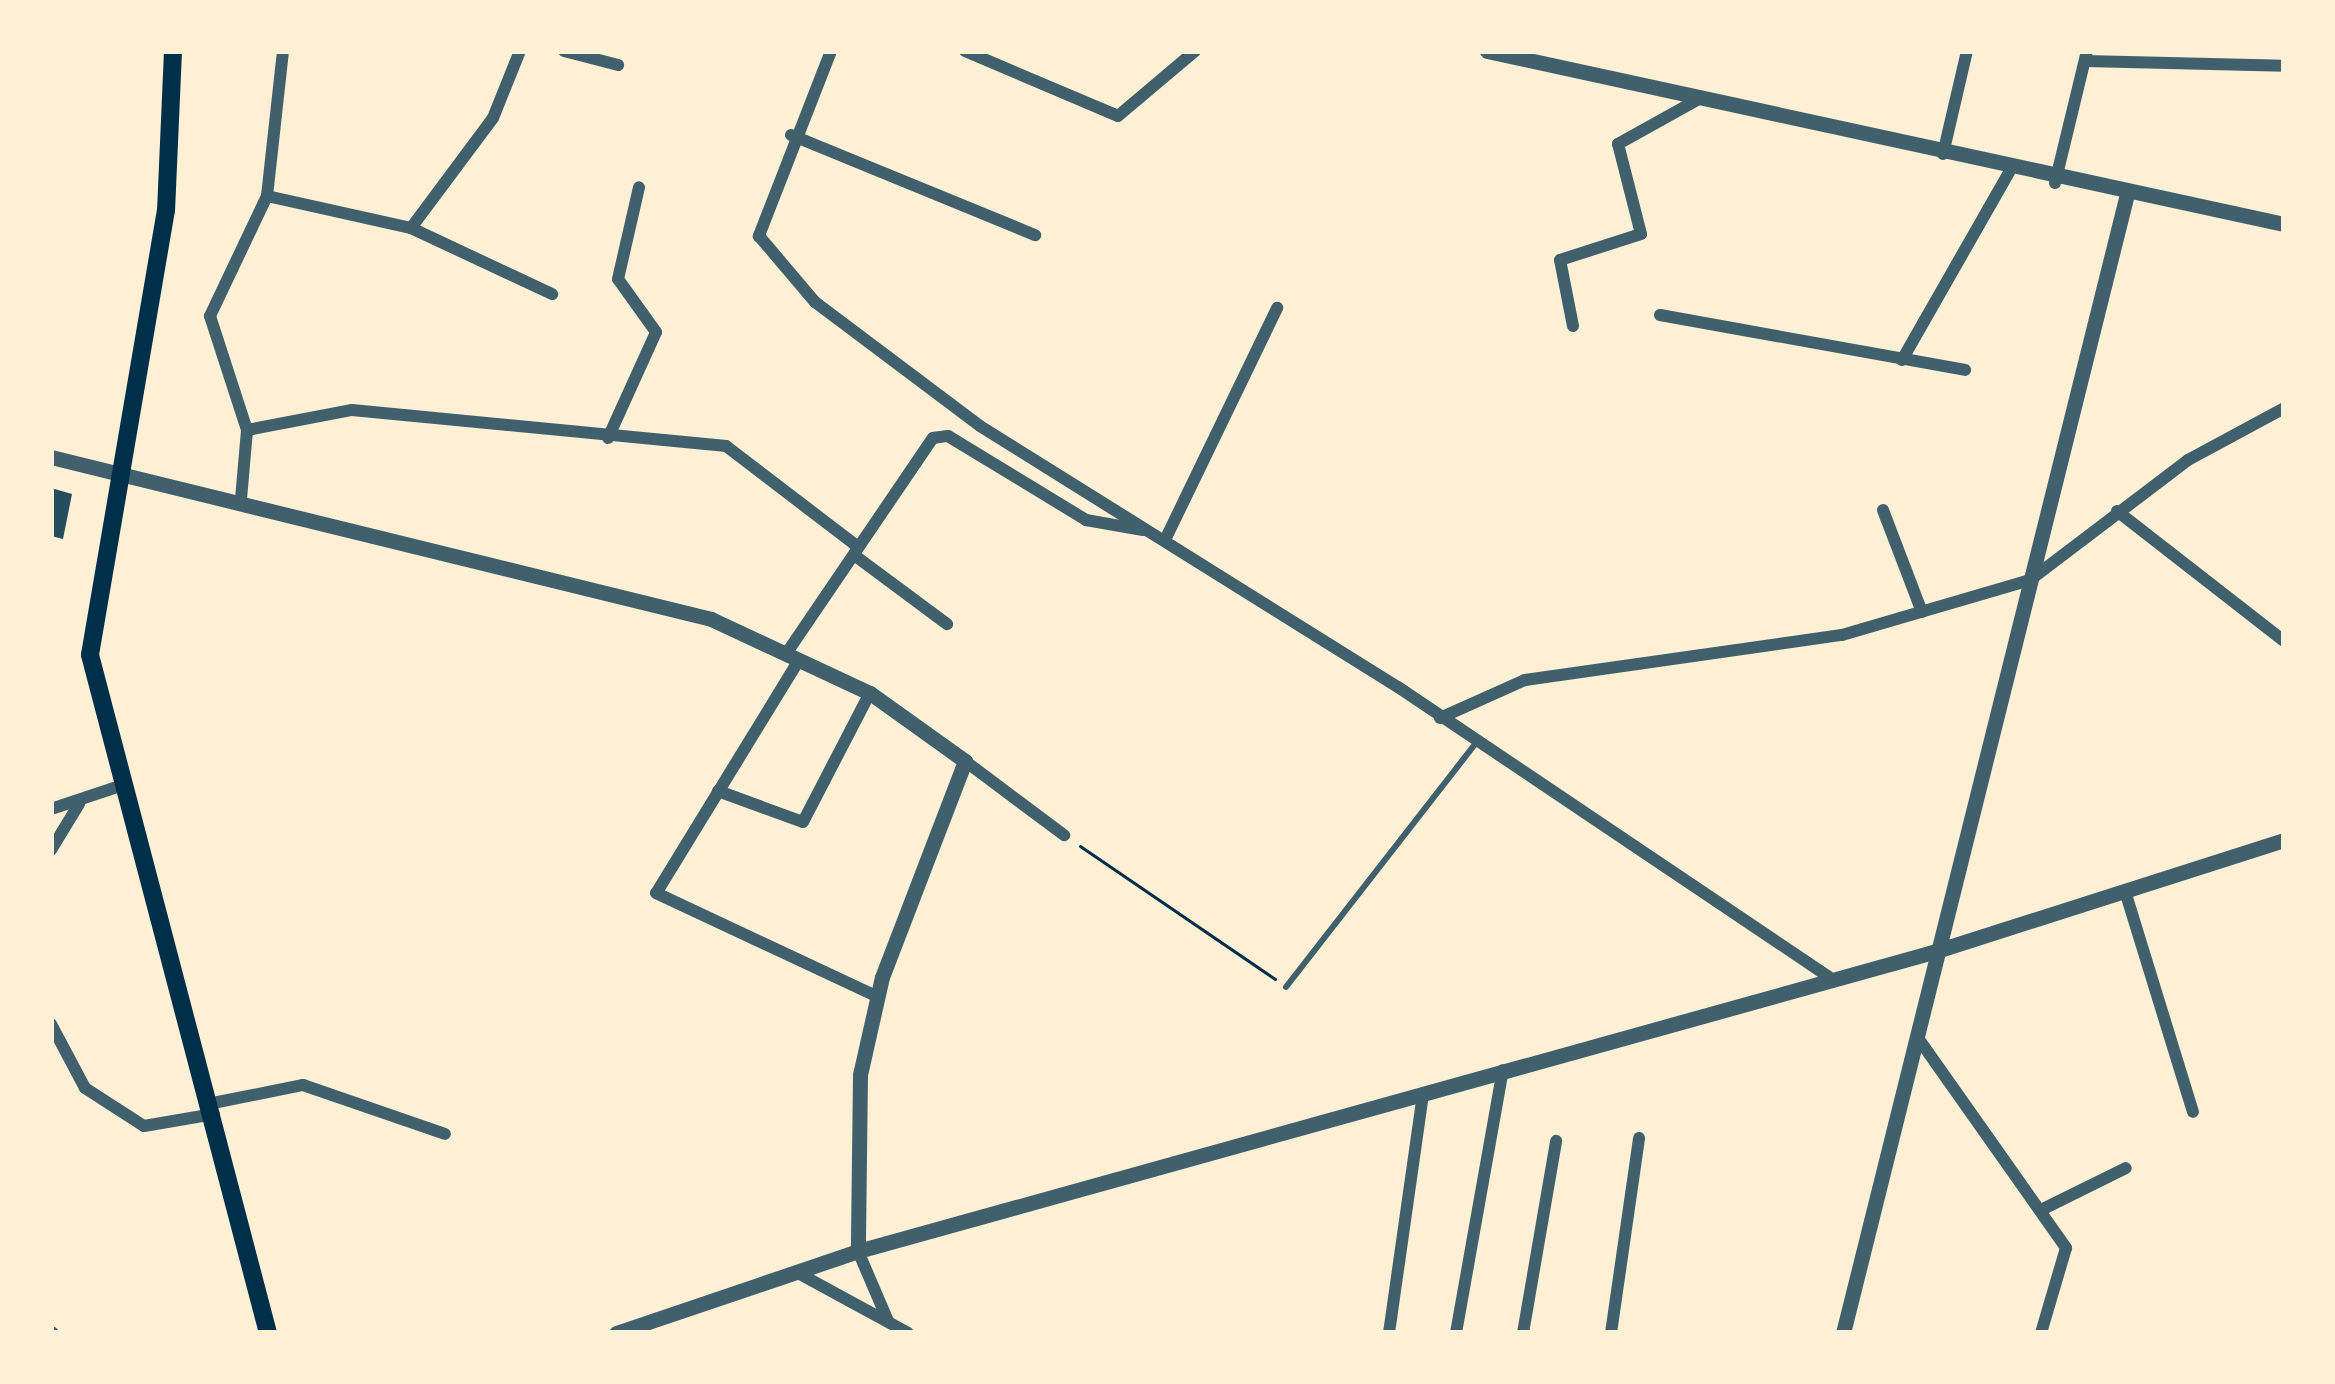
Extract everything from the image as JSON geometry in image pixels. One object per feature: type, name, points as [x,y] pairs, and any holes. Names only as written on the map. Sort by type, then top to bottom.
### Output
[{"type":"main road","points":[[173,51],[166,210],[114,464],[90,655],[214,1108],[268,1333]]},
{"type":"street","points":[[242,499],[247,430],[210,316],[232,254],[268,196],[283,51]]},
{"type":"street","points":[[411,228],[493,118],[520,51]]},
{"type":"street","points":[[564,51],[618,65]]},
{"type":"street","points":[[831,51],[790,135],[759,236],[815,302],[962,412],[1440,718],[1829,977]]},
{"type":"street","points":[[965,51],[1118,116],[1195,51]]},
{"type":"street","points":[[1487,51],[2055,183],[2284,224]]},
{"type":"street","points":[[1943,154],[1967,51]]},
{"type":"street","points":[[2055,183],[2086,56],[2284,66]]},
{"type":"street","points":[[1573,326],[1560,260],[1641,234],[1618,144],[1699,99]]},
{"type":"street","points":[[790,135],[1035,235]]},
{"type":"street","points":[[1902,360],[2010,171]]},
{"type":"street","points":[[608,437],[656,332],[618,279],[639,187]]},
{"type":"street","points":[[268,196],[411,228],[552,293]]},
{"type":"street","points":[[1844,1333],[1918,1038],[1930,953],[2126,198]]},
{"type":"street","points":[[1165,540],[1276,308]]},
{"type":"street","points":[[1660,315],[1965,370]]},
{"type":"street","points":[[1440,718],[1526,680],[1634,671],[1922,612],[2030,580],[2117,511],[2284,408]]},
{"type":"street","points":[[247,430],[352,410],[726,446],[947,624]]},
{"type":"street","points":[[878,997],[656,893],[792,657],[856,551],[934,437],[948,436],[1033,496],[1150,531]]},
{"type":"street","points":[[51,457],[114,464],[711,619],[870,693],[1064,836]]},
{"type":"street","points":[[1883,510],[1922,612]]},
{"type":"street","points":[[2117,511],[2284,640]]},
{"type":"street","points":[[718,791],[803,822],[870,693]]},
{"type":"street","points":[[886,1327],[858,1251],[860,1075],[878,997],[965,761]]},
{"type":"street","points":[[51,809],[79,804],[126,784]]},
{"type":"street","points":[[51,850],[79,804]]},
{"type":"street","points":[[616,1333],[858,1251],[1829,977],[1930,953],[2284,840]]},
{"type":"street","points":[[2125,891],[2193,1112]]},
{"type":"street","points":[[51,1024],[85,1088],[144,1126],[303,1085],[445,1134]]},
{"type":"street","points":[[1918,1038],[2045,1208],[2066,1248],[2041,1333]]},
{"type":"street","points":[[1456,1333],[1503,1070]]},
{"type":"street","points":[[1389,1333],[1423,1093]]},
{"type":"street","points":[[1611,1333],[1639,1138]]},
{"type":"street","points":[[1523,1333],[1556,1141]]},
{"type":"street","points":[[2045,1208],[2126,1168]]},
{"type":"street","points":[[798,1274],[886,1327],[908,1333]]},
{"type":"lane","points":[[1286,987],[1476,743]]},
{"type":"path","points":[[1064,836],[1286,987]]},
{"type":"building","points":[[51,488],[72,494],[63,539],[51,536]]}]
